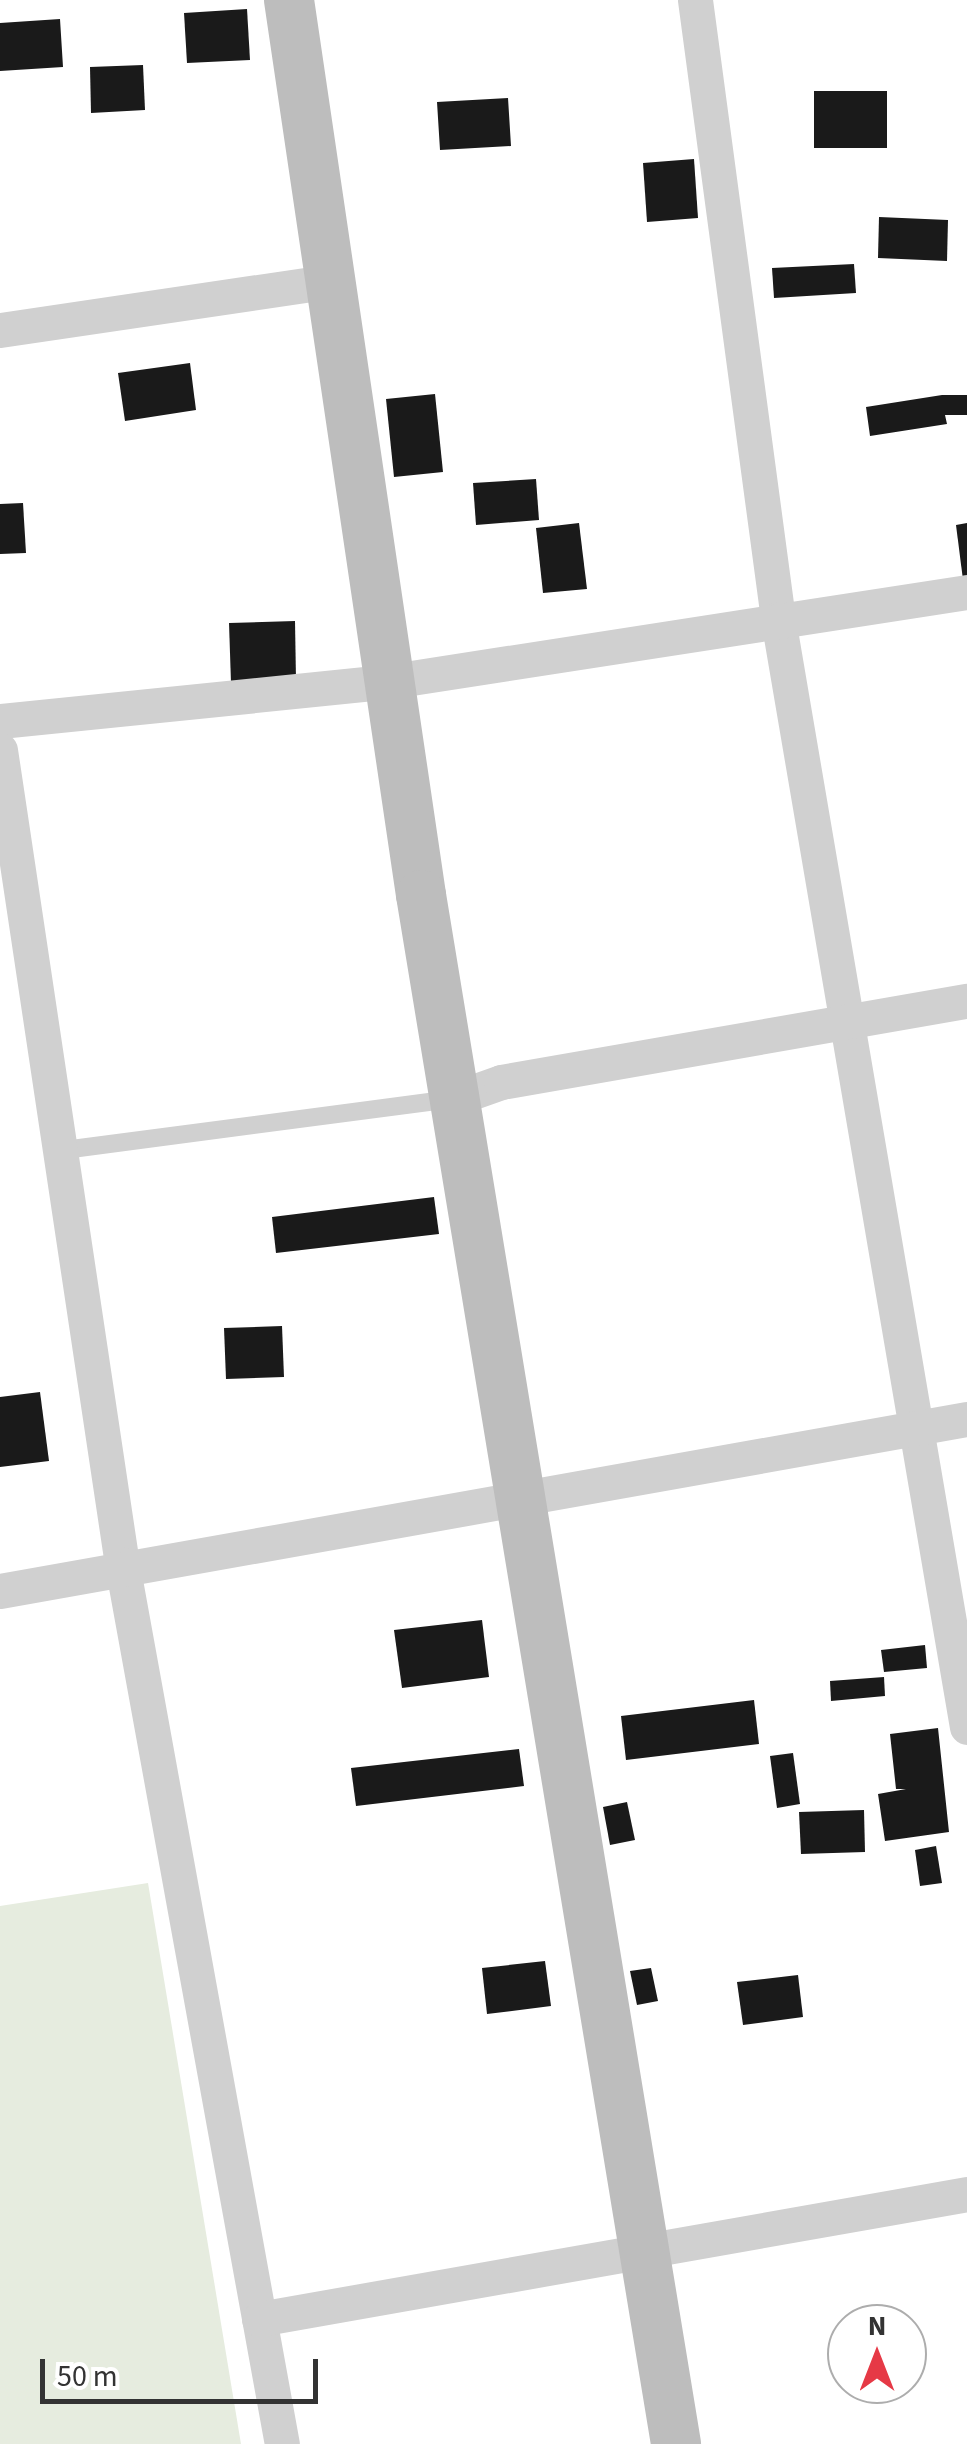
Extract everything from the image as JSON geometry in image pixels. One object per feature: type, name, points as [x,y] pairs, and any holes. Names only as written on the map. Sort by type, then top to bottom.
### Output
[{"type":"street","points":[[289,0],[456,1098],[676,2444]]},
{"type":"street","points":[[695,0],[778,619],[967,1727]]},
{"type":"street","points":[[0,330],[330,280]]},
{"type":"street","points":[[0,721],[392,681],[967,592]]},
{"type":"street","points":[[0,750],[64,1150],[122,1564],[282,2444]]},
{"type":"street","points":[[456,1098],[500,1082],[967,1001]]},
{"type":"street","points":[[0,1591],[122,1564],[967,1419]]},
{"type":"street","points":[[259,2319],[967,2194]]},
{"type":"lane","points":[[64,1150],[456,1098]]},
{"type":"shaded area","points":[[148,1883],[241,2444],[0,2444],[0,1906]]},
{"type":"building","points":[[247,9],[250,60],[187,63],[184,13]]},
{"type":"building","points":[[60,19],[63,67],[0,71],[0,23]]},
{"type":"building","points":[[143,65],[145,110],[91,113],[90,67]]},
{"type":"building","points":[[814,91],[887,91],[887,148],[814,148]]},
{"type":"building","points":[[508,98],[511,146],[440,150],[437,102]]},
{"type":"building","points":[[694,159],[698,218],[647,222],[643,163]]},
{"type":"building","points":[[879,217],[948,220],[947,261],[878,258]]},
{"type":"building","points":[[854,264],[856,293],[774,298],[772,268]]},
{"type":"building","points":[[190,363],[196,410],[125,421],[118,373]]},
{"type":"building","points":[[435,394],[443,472],[394,477],[386,399]]},
{"type":"building","points":[[967,395],[967,415],[945,415],[947,424],[870,436],[866,407]]},
{"type":"building","points":[[536,479],[539,520],[476,525],[473,483]]},
{"type":"building","points":[[23,503],[26,553],[0,554],[0,504]]},
{"type":"building","points":[[579,523],[587,589],[543,593],[536,528]]},
{"type":"building","points":[[967,523],[967,580],[963,580],[956,525]]},
{"type":"building","points":[[295,621],[296,681],[231,683],[229,623]]},
{"type":"building","points":[[434,1197],[439,1234],[276,1253],[272,1217]]},
{"type":"building","points":[[282,1326],[284,1377],[226,1379],[224,1328]]},
{"type":"building","points":[[40,1392],[49,1461],[0,1467],[0,1397]]},
{"type":"building","points":[[482,1620],[489,1677],[402,1688],[394,1630]]},
{"type":"building","points":[[925,1645],[927,1668],[884,1672],[881,1650]]},
{"type":"building","points":[[884,1677],[885,1696],[831,1701],[830,1681]]},
{"type":"building","points":[[754,1700],[759,1744],[626,1760],[621,1716]]},
{"type":"building","points":[[938,1728],[949,1832],[885,1841],[878,1794],[906,1789],[896,1789],[890,1734]]},
{"type":"building","points":[[519,1749],[524,1786],[356,1806],[351,1768]]},
{"type":"building","points":[[793,1753],[800,1804],[777,1808],[770,1756]]},
{"type":"building","points":[[627,1802],[635,1840],[610,1845],[603,1807]]},
{"type":"building","points":[[864,1810],[865,1852],[801,1854],[799,1812]]},
{"type":"building","points":[[936,1846],[942,1883],[920,1886],[915,1850]]},
{"type":"building","points":[[545,1961],[551,2006],[487,2014],[482,1968]]},
{"type":"building","points":[[651,1968],[658,2001],[637,2005],[630,1971]]},
{"type":"building","points":[[798,1975],[803,2017],[743,2025],[737,1982]]}]
